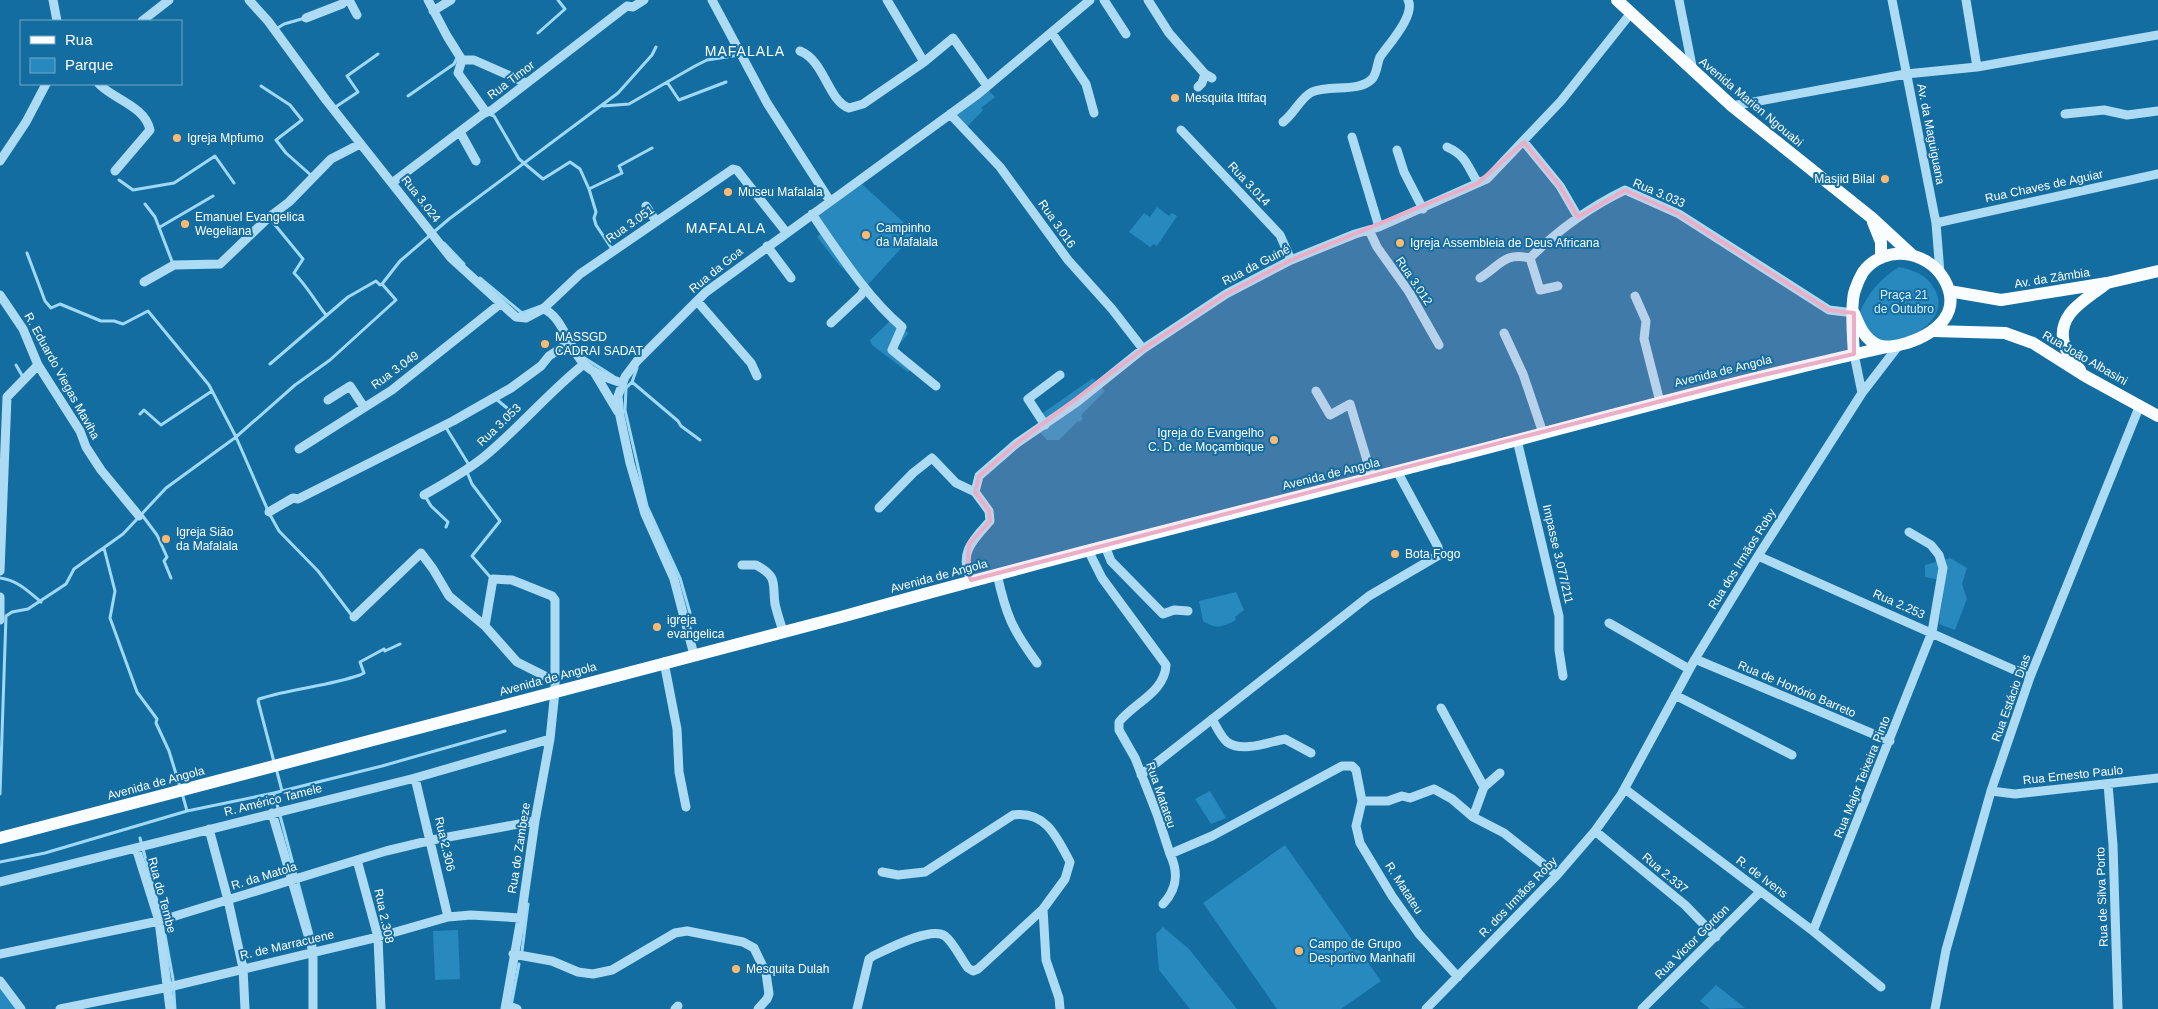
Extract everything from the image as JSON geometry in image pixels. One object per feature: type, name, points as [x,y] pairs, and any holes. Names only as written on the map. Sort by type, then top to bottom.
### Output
[{"type":"main road","name":"Avenida Marien Ngouabi","points":[[1617,0],[1732,106],[1872,218],[1912,255]]},
{"type":"main road","points":[[1872,218],[1882,242],[1881,258]]},
{"type":"main road","points":[[1854,312],[1862,332],[1870,340],[1879,346],[1893,346],[1934,331],[1943,322],[1947,312],[1950,303],[1949,291],[1940,273],[1928,262],[1912,255],[1896,254],[1881,258],[1863,272],[1854,292],[1854,312],[1854,354]]},
{"type":"main road","name":"Av. da Zâmbia","points":[[1949,291],[2001,300],[2107,283],[2158,271]]},
{"type":"main road","points":[[2084,376],[2065,348],[2062,331],[2069,313],[2107,283]]},
{"type":"main road","name":"Rua João Albasini","points":[[1934,331],[2005,333],[2033,343],[2084,376],[2158,416]]},
{"type":"main road","name":"Avenida de Angola","points":[[0,838],[555,686],[694,655],[971,580],[1660,402],[1816,362],[1893,346]]},
{"type":"street","points":[[53,0],[57,20]]},
{"type":"street","points":[[143,20],[170,0]]},
{"type":"street","name":"Rua 3.024","points":[[249,0],[268,20],[290,54],[450,258],[500,304],[521,319],[543,309]]},
{"type":"street","points":[[306,18],[342,4],[347,0],[357,15]]},
{"type":"street","points":[[428,0],[462,60],[458,74],[486,112]]},
{"type":"street","points":[[433,11],[451,0]]},
{"type":"street","name":"Rua Timor","points":[[392,183],[486,112],[492,110],[627,6],[634,7],[644,0]]},
{"type":"street","points":[[712,0],[767,102],[830,201]]},
{"type":"street","points":[[887,0],[924,62]]},
{"type":"street","name":"Rua da Goa","points":[[694,655],[674,579],[646,514],[630,463],[620,416],[618,396],[622,383],[637,361],[697,301],[767,246],[987,86],[1090,0]]},
{"type":"street","points":[[1104,0],[1126,34]]},
{"type":"street","points":[[1148,0],[1169,33],[1209,76],[1198,87]]},
{"type":"street","points":[[1283,122],[1292,115],[1302,100],[1312,92],[1362,85],[1373,78],[1380,57],[1390,46],[1408,15],[1410,4],[1408,0]]},
{"type":"street","points":[[1679,0],[1693,72]]},
{"type":"street","name":"Av. da Maguiguana","points":[[1892,0],[1936,223],[1940,273]]},
{"type":"street","points":[[1966,0],[1977,67]]},
{"type":"street","name":"Rua da Guiné","points":[[975,492],[979,476],[993,462],[1143,349],[1226,294],[1291,260],[1380,227],[1487,179],[1524,142],[1600,54],[1631,12]]},
{"type":"street","points":[[1052,33],[1086,84],[1094,113]]},
{"type":"street","points":[[1732,106],[1906,74],[1977,67],[2158,35]]},
{"type":"street","points":[[800,51],[809,55],[816,62],[837,96],[849,108],[863,104],[924,62],[954,38],[987,86]]},
{"type":"street","points":[[462,60],[474,60],[526,83]]},
{"type":"street","points":[[0,161],[26,122],[46,85]]},
{"type":"street","points":[[101,85],[124,100],[141,115],[150,130],[115,171]]},
{"type":"street","points":[[2066,114],[2104,110],[2127,115],[2158,111]]},
{"type":"street","name":"Rua 3.016","points":[[950,114],[1000,167],[1068,260],[1112,309],[1143,349]]},
{"type":"street","name":"Rua 3.014","points":[[1181,130],[1280,235],[1291,260]]},
{"type":"street","points":[[460,132],[476,161]]},
{"type":"street","points":[[1352,137],[1380,227]]},
{"type":"street","points":[[1524,142],[1560,186],[1578,217]]},
{"type":"street","points":[[144,282],[174,265],[220,264],[268,218],[289,202],[331,159],[360,144]]},
{"type":"street","points":[[1447,147],[1460,154],[1468,162],[1478,183]]},
{"type":"street","points":[[1397,150],[1404,172],[1423,209]]},
{"type":"street","name":"Rua 3.051","points":[[543,309],[580,274],[733,169],[737,170],[786,232]]},
{"type":"street","name":"Rua Chaves de Aguiar","points":[[1936,223],[2158,174]]},
{"type":"street","name":"Rua 3.033","points":[[1530,258],[1551,237],[1578,217],[1625,190],[1679,214],[1829,310],[1854,312]]},
{"type":"street","points":[[646,206],[656,221]]},
{"type":"street","points":[[812,214],[884,312],[902,327],[892,350],[936,386]]},
{"type":"street","name":"Rua 3.012","points":[[1369,230],[1377,247],[1409,292],[1439,345]]},
{"type":"street","points":[[767,246],[791,278]]},
{"type":"street","points":[[1480,278],[1509,256],[1516,255],[1530,258],[1540,290],[1558,286]]},
{"type":"street","points":[[830,323],[862,295],[865,288]]},
{"type":"street","name":"R. Eduardo Viegas Maviha","points":[[0,295],[31,343],[38,365],[80,431],[86,447],[139,516]]},
{"type":"street","points":[[1635,296],[1646,321],[1644,339],[1660,402]]},
{"type":"street","points":[[697,301],[751,363],[757,376]]},
{"type":"street","name":"Rua 3.049","points":[[299,449],[364,408],[430,361],[500,304]]},
{"type":"street","points":[[543,309],[560,323],[569,343],[584,364],[592,370],[622,383]]},
{"type":"street","points":[[1504,333],[1524,374],[1543,433]]},
{"type":"street","points":[[269,512],[293,498],[298,499],[496,398],[569,343]]},
{"type":"street","name":"Rua dos Irmãos Roby","points":[[1623,792],[1695,659],[1758,556],[1893,346]]},
{"type":"street","points":[[1854,354],[1862,393]]},
{"type":"street","name":"Rua 3.053","points":[[424,494],[466,470],[485,456],[556,386],[584,364]]},
{"type":"street","points":[[0,570],[7,397],[38,365]]},
{"type":"street","points":[[592,370],[620,416]]},
{"type":"street","points":[[1045,424],[1028,399],[1060,375]]},
{"type":"street","points":[[328,400],[350,386],[364,408]]},
{"type":"street","points":[[1316,391],[1330,415],[1350,404],[1372,477]]},
{"type":"street","name":"Rua Estácio Dias","points":[[1935,1009],[1946,950],[1991,791],[2030,676],[2140,405]]},
{"type":"street","name":"Impasse 3.077/211","points":[[1518,440],[1559,616],[1559,650],[1563,676]]},
{"type":"street","points":[[880,508],[913,473],[932,458],[956,482],[975,492],[989,511],[990,521],[969,544],[967,571],[971,580]]},
{"type":"street","points":[[1141,775],[1369,596],[1439,555],[1438,548],[1397,471]]},
{"type":"street","name":"Rua Major Teixeira Pinto","points":[[1813,931],[1932,632],[1943,568],[1939,555],[1931,544],[1908,532]]},
{"type":"street","points":[[1104,546],[1111,562],[1163,614],[1174,610],[1188,611]]},
{"type":"street","name":"Rua Matateu","points":[[1088,550],[1102,578],[1166,665],[1166,674],[1155,690],[1125,714],[1119,722],[1119,730],[1135,758],[1174,863],[1176,884],[1163,904]]},
{"type":"street","points":[[354,617],[421,553],[434,568],[448,596],[485,626],[517,662],[555,686]]},
{"type":"street","name":"Rua 2.253","points":[[1758,556],[2030,676]]},
{"type":"street","points":[[742,565],[756,565],[773,579],[776,585],[775,601],[777,615],[783,631]]},
{"type":"street","points":[[997,574],[1005,610],[1012,628],[1037,663]]},
{"type":"street","name":"Rua do Zambeze","points":[[485,626],[493,580],[518,582],[552,596],[557,605],[555,686],[550,738],[505,1007]]},
{"type":"street","points":[[0,597],[0,620]]},
{"type":"street","points":[[1609,623],[1689,669]]},
{"type":"street","name":"Rua de Honório Barreto","points":[[1695,659],[1890,741]]},
{"type":"street","points":[[664,662],[677,728],[679,772],[686,807]]},
{"type":"street","points":[[1675,696],[1792,755]]},
{"type":"street","points":[[1441,708],[1484,787]]},
{"type":"street","points":[[1212,719],[1226,742],[1237,746],[1257,745],[1285,739],[1311,753]]},
{"type":"street","name":"R. Américo Tamele","points":[[0,882],[415,778],[550,738]]},
{"type":"street","points":[[1170,854],[1212,836],[1342,766],[1352,766],[1356,770],[1362,801],[1388,801],[1402,796],[1410,798],[1434,789],[1452,799],[1473,817],[1504,834],[1557,875]]},
{"type":"street","points":[[1473,817],[1484,787],[1500,772]]},
{"type":"street","name":"Rua 2.306","points":[[415,778],[432,840],[448,917]]},
{"type":"street","name":"Rua Ernesto Paulo","points":[[1991,791],[2015,794],[2158,778]]},
{"type":"street","name":"Rua de Silva Porto","points":[[2108,784],[2113,845],[2118,1009]]},
{"type":"street","name":"R. dos Irmãos Roby","points":[[1426,1009],[1557,875],[1595,831],[1623,792]]},
{"type":"street","name":"R. de Ivens","points":[[1623,792],[1813,931],[1881,987]]},
{"type":"street","name":"R. Matateu","points":[[1362,801],[1356,826],[1360,843],[1392,896],[1419,934],[1458,977]]},
{"type":"street","points":[[272,813],[313,952],[313,1009]]},
{"type":"street","points":[[857,1009],[871,957],[925,934],[944,935],[968,968],[973,971],[978,969],[1043,909],[1065,879],[1070,862],[1058,838],[1039,818],[1026,813],[1013,814],[925,872],[898,875],[882,872]]},
{"type":"street","name":"R. da Matola","points":[[0,954],[159,921],[357,860],[432,840],[535,821]]},
{"type":"street","points":[[208,829],[228,900],[243,968],[245,1009]]},
{"type":"street","name":"Rua 2.337","points":[[1595,831],[1685,905],[1716,937]]},
{"type":"street","name":"Rua do Tembe","points":[[136,848],[159,921],[169,988],[170,1009]]},
{"type":"street","name":"Rua 2.308","points":[[357,860],[378,937],[381,1009]]},
{"type":"street","name":"Rua Victor Gordon","points":[[1642,1009],[1760,892]]},
{"type":"street","points":[[1043,909],[1046,960],[1059,998],[1060,1009]]},
{"type":"street","name":"R. de Marracuene","points":[[60,1009],[169,988],[243,968],[378,937],[448,917],[521,918]]},
{"type":"street","points":[[513,954],[552,960],[578,972],[593,974],[612,970],[675,933],[686,931],[743,942],[754,948],[766,973],[769,994],[758,1009]]},
{"type":"street","points":[[0,981],[21,1009]]},
{"type":"street","points":[[505,1007],[517,1009]]},
{"type":"highlighted area","points":[[1524,142],[1560,186],[1578,217],[1625,190],[1679,214],[1829,310],[1854,313],[1854,354],[1746,379],[997,574],[971,580],[967,571],[969,544],[990,521],[989,511],[975,492],[979,476],[1017,443],[1143,349],[1226,294],[1291,260],[1478,183]]},
{"type":"green space","points":[[988,90],[995,97],[981,108],[983,110],[967,127],[956,115]]},
{"type":"green space","name":"Campinho da Mafalala","points":[[862,184],[915,233],[864,289],[839,265],[817,237],[820,234],[817,229],[819,227],[813,220]]},
{"type":"green space","points":[[1157,207],[1169,216],[1172,213],[1177,216],[1157,246],[1154,244],[1150,247],[1129,232],[1144,213],[1150,217]]},
{"type":"green space","name":"Praça 21 de Outubro","points":[[1899,267],[1916,272],[1929,281],[1936,292],[1938,304],[1935,314],[1928,324],[1918,332],[1894,340],[1882,340],[1868,333],[1859,314],[1866,299],[1875,287]]},
{"type":"green space","points":[[890,321],[909,333],[897,347],[914,366],[908,372],[872,345],[870,340]]},
{"type":"green space","points":[[1093,378],[1105,391],[1083,413],[1081,416],[1083,418],[1080,422],[1078,421],[1059,440],[1047,440],[1035,427],[1043,421],[1040,415]]},
{"type":"green space","points":[[1950,558],[1967,568],[1962,584],[1967,599],[1955,630],[1939,624],[1945,581],[1925,577],[1925,565]]},
{"type":"green space","points":[[1236,592],[1244,610],[1235,617],[1236,620],[1220,626],[1212,626],[1203,621],[1199,601]]},
{"type":"green space","points":[[1210,791],[1226,818],[1211,824],[1195,799]]},
{"type":"green space","name":"Campo de Grupo Desportivo Manhafil","points":[[1285,845],[1381,981],[1341,1009],[1277,1009],[1203,903]]},
{"type":"green space","points":[[1163,927],[1189,949],[1237,1009],[1190,1009],[1159,970],[1156,934]]},
{"type":"green space","points":[[458,930],[460,979],[435,980],[433,931]]},
{"type":"green space","points":[[0,985],[17,1009],[0,1009]]},
{"type":"green space","points":[[1716,985],[1745,1008],[1710,1009],[1700,1001]]},
{"type":"waterway","points":[[538,33],[565,9],[558,0]]},
{"type":"waterway","points":[[276,29],[284,24],[305,18]]},
{"type":"waterway","points":[[382,284],[400,261],[449,219],[618,93],[652,55],[656,47]]},
{"type":"waterway","points":[[334,108],[358,92],[347,76],[378,54]]},
{"type":"waterway","points":[[603,106],[629,104],[707,60],[739,55]]},
{"type":"waterway","points":[[408,96],[454,64],[457,58]]},
{"type":"waterway","points":[[667,82],[679,100],[726,82]]},
{"type":"waterway","points":[[261,86],[290,105],[302,120],[276,140],[286,153],[313,177]]},
{"type":"waterway","points":[[489,114],[494,116],[519,159],[543,179],[570,162],[580,169],[589,189],[622,173],[619,166],[652,148]]},
{"type":"waterway","points":[[119,180],[133,190],[174,183],[215,156],[234,183]]},
{"type":"waterway","points":[[589,189],[596,212],[594,218],[596,225],[612,249]]},
{"type":"waterway","points":[[160,227],[213,196]]},
{"type":"waterway","points":[[145,204],[155,217],[173,264]]},
{"type":"waterway","points":[[271,220],[303,259],[294,273],[326,315]]},
{"type":"waterway","points":[[444,243],[464,264]]},
{"type":"waterway","points":[[0,794],[6,616],[12,612],[28,609],[66,584],[74,569],[123,534],[166,488],[236,437],[209,385],[148,311],[123,324],[114,321],[101,321],[60,304],[51,308],[45,301],[27,253]]},
{"type":"waterway","points":[[480,278],[522,313],[544,305]]},
{"type":"waterway","points":[[270,364],[348,297],[376,281],[380,285],[382,284],[396,300],[330,360],[295,385],[236,437],[269,513],[279,531],[318,571],[353,617]]},
{"type":"waterway","points":[[583,357],[613,376]]},
{"type":"waterway","points":[[16,365],[23,377]]},
{"type":"waterway","points":[[637,368],[632,382],[626,388],[625,410],[647,506],[680,578],[690,613]]},
{"type":"waterway","points":[[632,382],[678,421],[681,426],[700,440]]},
{"type":"waterway","points":[[140,414],[144,410],[161,425],[212,391]]},
{"type":"waterway","points":[[496,399],[507,408]]},
{"type":"waterway","points":[[445,426],[469,465]]},
{"type":"waterway","points":[[467,472],[472,484],[500,521],[472,556],[492,579]]},
{"type":"waterway","points":[[425,496],[431,506],[448,522],[446,527]]},
{"type":"waterway","points":[[142,515],[157,535],[167,557],[164,561],[171,578]]},
{"type":"waterway","points":[[104,548],[115,591],[110,618],[137,692],[157,719],[156,723],[169,751],[180,787]]},
{"type":"waterway","points":[[0,578],[17,584],[41,602]]},
{"type":"waterway","points":[[274,762],[259,699],[360,675],[364,673],[360,662],[384,649],[385,651],[400,644]]},
{"type":"waterway","points":[[0,862],[45,853],[187,811],[274,793],[382,766],[505,731]]},
{"type":"waterway","points":[[276,768],[282,791]]},
{"type":"waterway","points":[[182,793],[187,811]]},
{"type":"waterway","points":[[274,793],[315,946]]},
{"type":"waterway","points":[[140,838],[160,912]]},
{"type":"waterway","points":[[522,951],[528,904]]},
{"type":"waterway","points":[[165,935],[173,979],[175,1009]]},
{"type":"waterway","points":[[511,1006],[519,964]]},
{"type":"place","name":"Mesquita Ittifaq","points":[[1175,98]]},
{"type":"place","name":"Igreja Mpfumo","points":[[177,138]]},
{"type":"place","name":"Masjid Bilal","points":[[1885,179]]},
{"type":"place","name":"Museu Mafalala","points":[[728,192]]},
{"type":"place","name":"Emanuel Evangelica Wegeliana","points":[[185,224]]},
{"type":"place","name":"Campinho da Mafalala","points":[[866,235]]},
{"type":"place","name":"Igreja Assembleia de Deus Africana","points":[[1400,243]]},
{"type":"place","name":"MASSGD CADRAI SADAT","points":[[545,344]]},
{"type":"place","name":"Igreja do Evangelho C. D. de Moçambique","points":[[1274,440]]},
{"type":"place","name":"Igreja Sião da Mafalala","points":[[166,539]]},
{"type":"place","name":"Bota Fogo","points":[[1395,554]]},
{"type":"place","name":"igreja evangelica","points":[[657,627]]},
{"type":"place","name":"Campo de Grupo Desportivo Manhafil","points":[[1299,951]]},
{"type":"place","name":"Mesquita Dulah","points":[[736,969]]},
{"type":"district","name":"MAFALALA","points":[[745,51]]},
{"type":"district","name":"MAFALALA","points":[[726,228]]}]
